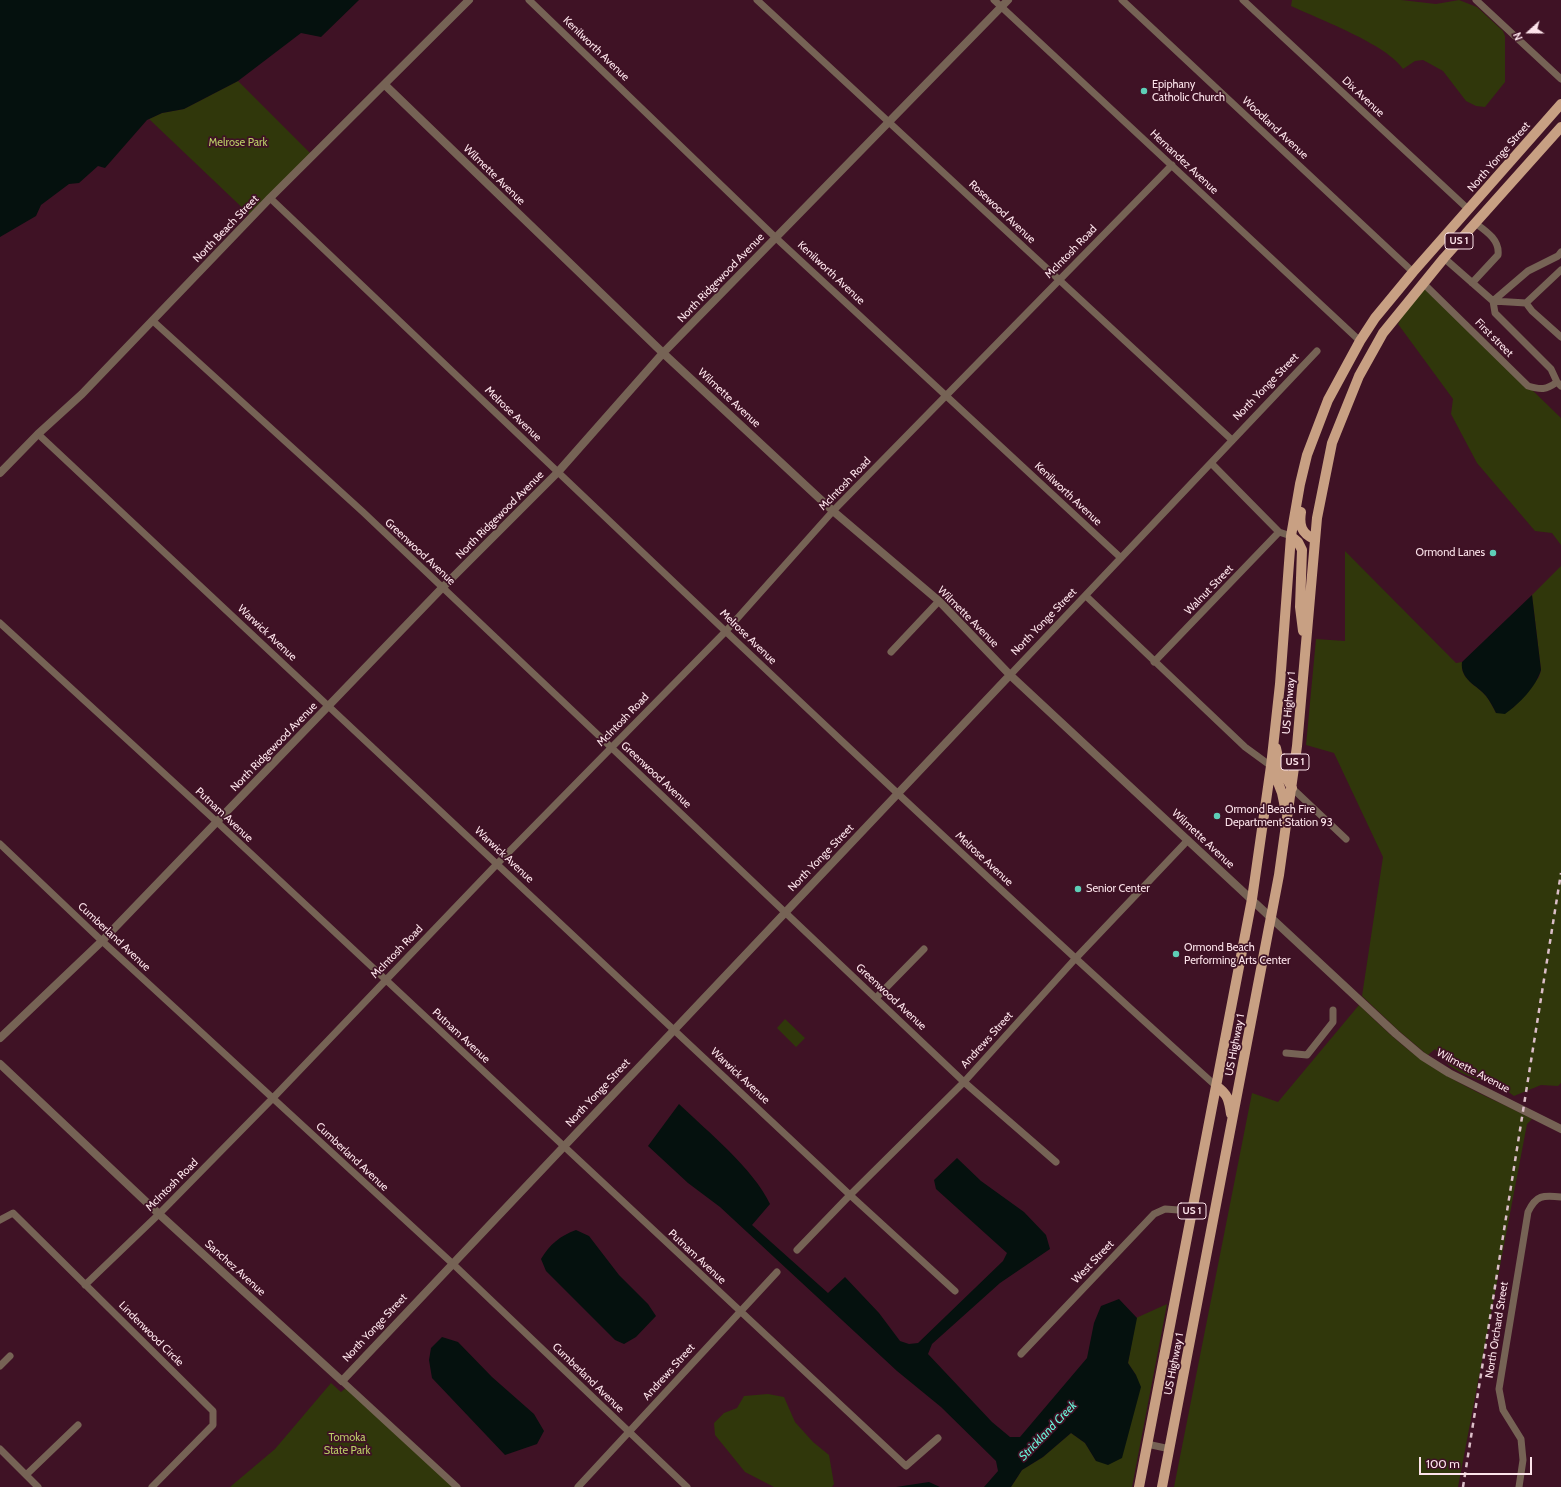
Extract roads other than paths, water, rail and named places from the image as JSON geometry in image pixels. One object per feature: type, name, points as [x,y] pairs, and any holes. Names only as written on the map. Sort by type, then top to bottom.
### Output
[{"type":"main road","name":"North Yonge Street","points":[[1286,610],[1291,536],[1300,484],[1310,448],[1328,400],[1360,341],[1377,315],[1413,272],[1561,104]]},
{"type":"main road","name":"US 1","points":[[1314,539],[1321,493],[1332,443],[1359,376],[1374,348],[1396,316],[1444,258],[1561,127]]},
{"type":"main road","points":[[1374,348],[1372,334],[1377,315]]},
{"type":"main road","points":[[1359,376],[1362,348],[1360,341]]},
{"type":"main road","points":[[1300,484],[1303,498],[1300,523],[1305,534],[1314,539]]},
{"type":"main road","points":[[1291,536],[1298,542],[1302,550],[1300,607],[1306,649]]},
{"type":"main road","name":"US Highway 1","points":[[1162,1487],[1272,918],[1292,788],[1310,605],[1314,539]]},
{"type":"main road","name":"US Highway 1","points":[[1138,1487],[1252,899],[1271,766],[1286,610]]},
{"type":"main road","points":[[1274,739],[1280,766],[1292,788]]},
{"type":"main road","points":[[1271,766],[1282,793],[1287,820]]},
{"type":"main road","points":[[1216,1086],[1225,1092],[1229,1098],[1232,1121]]},
{"type":"street","name":"North Beach Street","points":[[0,473],[38,434],[82,394],[270,198],[469,0]]},
{"type":"street","name":"Kenilworth Avenue","points":[[529,0],[776,238],[1120,558]]},
{"type":"street","name":"Rosewood Avenue","points":[[757,0],[1232,440]]},
{"type":"street","name":"Hernandez Avenue","points":[[994,0],[1360,341]]},
{"type":"street","name":"North Ridgewood Avenue","points":[[0,1038],[102,941],[442,588],[558,472],[663,353],[1008,0]]},
{"type":"street","name":"Woodland Avenue","points":[[1122,0],[1413,272]]},
{"type":"street","name":"Dix Avenue","points":[[1243,0],[1468,209]]},
{"type":"street","points":[[1476,0],[1561,79]]},
{"type":"street","name":"Wilmette Avenue","points":[[385,85],[663,353],[833,511],[939,601],[1010,675],[1396,1034],[1422,1056],[1448,1073],[1561,1129]]},
{"type":"street","name":"McIntosh Road","points":[[85,1285],[159,1214],[272,1099],[497,864],[726,631],[833,511],[1172,165]]},
{"type":"street","name":"Melrose Avenue","points":[[270,198],[898,794],[1075,959],[1216,1086]]},
{"type":"street","points":[[1472,283],[1498,255],[1498,250],[1492,237],[1475,223]]},
{"type":"street","points":[[1493,301],[1528,271],[1560,255]]},
{"type":"street","points":[[1444,258],[1493,301],[1517,304],[1526,303],[1561,270]]},
{"type":"street","name":"First street","points":[[1423,283],[1528,386],[1540,390],[1548,388],[1558,382]]},
{"type":"street","points":[[1493,301],[1495,313],[1551,370],[1558,382]]},
{"type":"street","points":[[1526,303],[1532,311],[1561,337]]},
{"type":"street","name":"Greenwood Avenue","points":[[153,321],[442,588],[964,1082],[1056,1162]]},
{"type":"street","name":"North Yonge Street","points":[[342,1381],[1317,351]]},
{"type":"street","points":[[1558,382],[1561,372]]},
{"type":"street","name":"Warwick Avenue","points":[[38,434],[850,1195],[955,1291]]},
{"type":"street","points":[[1211,463],[1279,532],[1291,536]]},
{"type":"street","name":"Walnut Street","points":[[1154,662],[1279,532]]},
{"type":"street","points":[[1086,596],[1245,747],[1271,766]]},
{"type":"street","points":[[891,652],[939,601]]},
{"type":"street","name":"Putnam Avenue","points":[[0,623],[217,822],[739,1312],[906,1466],[938,1438]]},
{"type":"street","points":[[1292,788],[1346,839]]},
{"type":"street","name":"Andrews Street","points":[[797,1250],[964,1082],[1075,959],[1188,840]]},
{"type":"street","name":"Cumberland Avenue","points":[[0,844],[272,1099],[452,1264],[687,1487]]},
{"type":"street","points":[[876,998],[924,949]]},
{"type":"street","points":[[1286,1053],[1307,1055],[1333,1022],[1332,1010]]},
{"type":"street","name":"Sanchez Avenue","points":[[0,1064],[159,1214],[457,1487]]},
{"type":"street","name":"North Orchard Street","points":[[1519,1487],[1523,1460],[1521,1439],[1503,1410],[1499,1389],[1528,1212],[1533,1202],[1538,1198],[1548,1195],[1561,1197]]},
{"type":"street","name":"West Street","points":[[1021,1354],[1154,1214],[1165,1209],[1192,1211]]},
{"type":"street","name":"Lindenwood Circle","points":[[0,1220],[13,1213],[213,1411],[213,1425],[152,1487]]},
{"type":"street","name":"Andrews Street","points":[[578,1487],[777,1272]]},
{"type":"street","points":[[0,1366],[10,1356]]},
{"type":"street","points":[[26,1475],[78,1425]]},
{"type":"street","points":[[1147,1444],[1170,1449]]},
{"type":"street","points":[[0,1449],[38,1487]]},
{"type":"water","points":[[0,0],[359,0],[321,37],[301,33],[238,81],[184,109],[162,113],[147,120],[105,168],[98,166],[79,183],[69,184],[41,205],[36,216],[0,237]]},
{"type":"water","points":[[1532,595],[1541,670],[1531,689],[1516,705],[1505,714],[1496,713],[1486,696],[1466,678],[1462,668],[1462,662]]},
{"type":"water","name":"Strickland Creek","points":[[679,1104],[729,1151],[753,1177],[770,1204],[752,1225],[828,1293],[845,1277],[879,1313],[900,1341],[909,1344],[918,1343],[1003,1261],[1007,1253],[936,1189],[934,1180],[957,1158],[981,1181],[1024,1212],[1046,1235],[1050,1249],[1000,1283],[932,1344],[928,1354],[992,1422],[1010,1437],[1020,1437],[1087,1358],[1094,1323],[1101,1306],[1119,1299],[1137,1318],[1128,1363],[1136,1375],[1141,1387],[1122,1458],[1108,1465],[1096,1461],[1085,1443],[1071,1433],[1043,1457],[1022,1470],[1011,1487],[984,1487],[998,1471],[996,1461],[941,1407],[897,1371],[720,1207],[688,1183],[648,1146]]},
{"type":"water","points":[[576,1230],[589,1236],[619,1275],[648,1304],[656,1316],[636,1337],[624,1344],[615,1340],[546,1271],[541,1259],[544,1254],[556,1241]]},
{"type":"water","points":[[442,1337],[458,1342],[492,1377],[534,1414],[544,1431],[537,1444],[505,1455],[432,1378],[429,1360],[431,1348]]},
{"type":"water","points":[[929,1482],[940,1487],[896,1487]]},
{"type":"railway","points":[[1463,1487],[1561,873]]},
{"type":"place","name":"Epiphany Catholic Church","points":[[1144,91]]},
{"type":"place","name":"Ormond Lanes","points":[[1493,553]]},
{"type":"place","name":"Ormond Beach Fire Department Station 93","points":[[1217,816]]},
{"type":"place","name":"Senior Center","points":[[1078,889]]},
{"type":"place","name":"Ormond Beach Performing Arts Center","points":[[1176,954]]},
{"type":"park label","name":"Melrose Park","points":[[238,143]]},
{"type":"park label","name":"Tomoka State Park","points":[[347,1444]]}]
